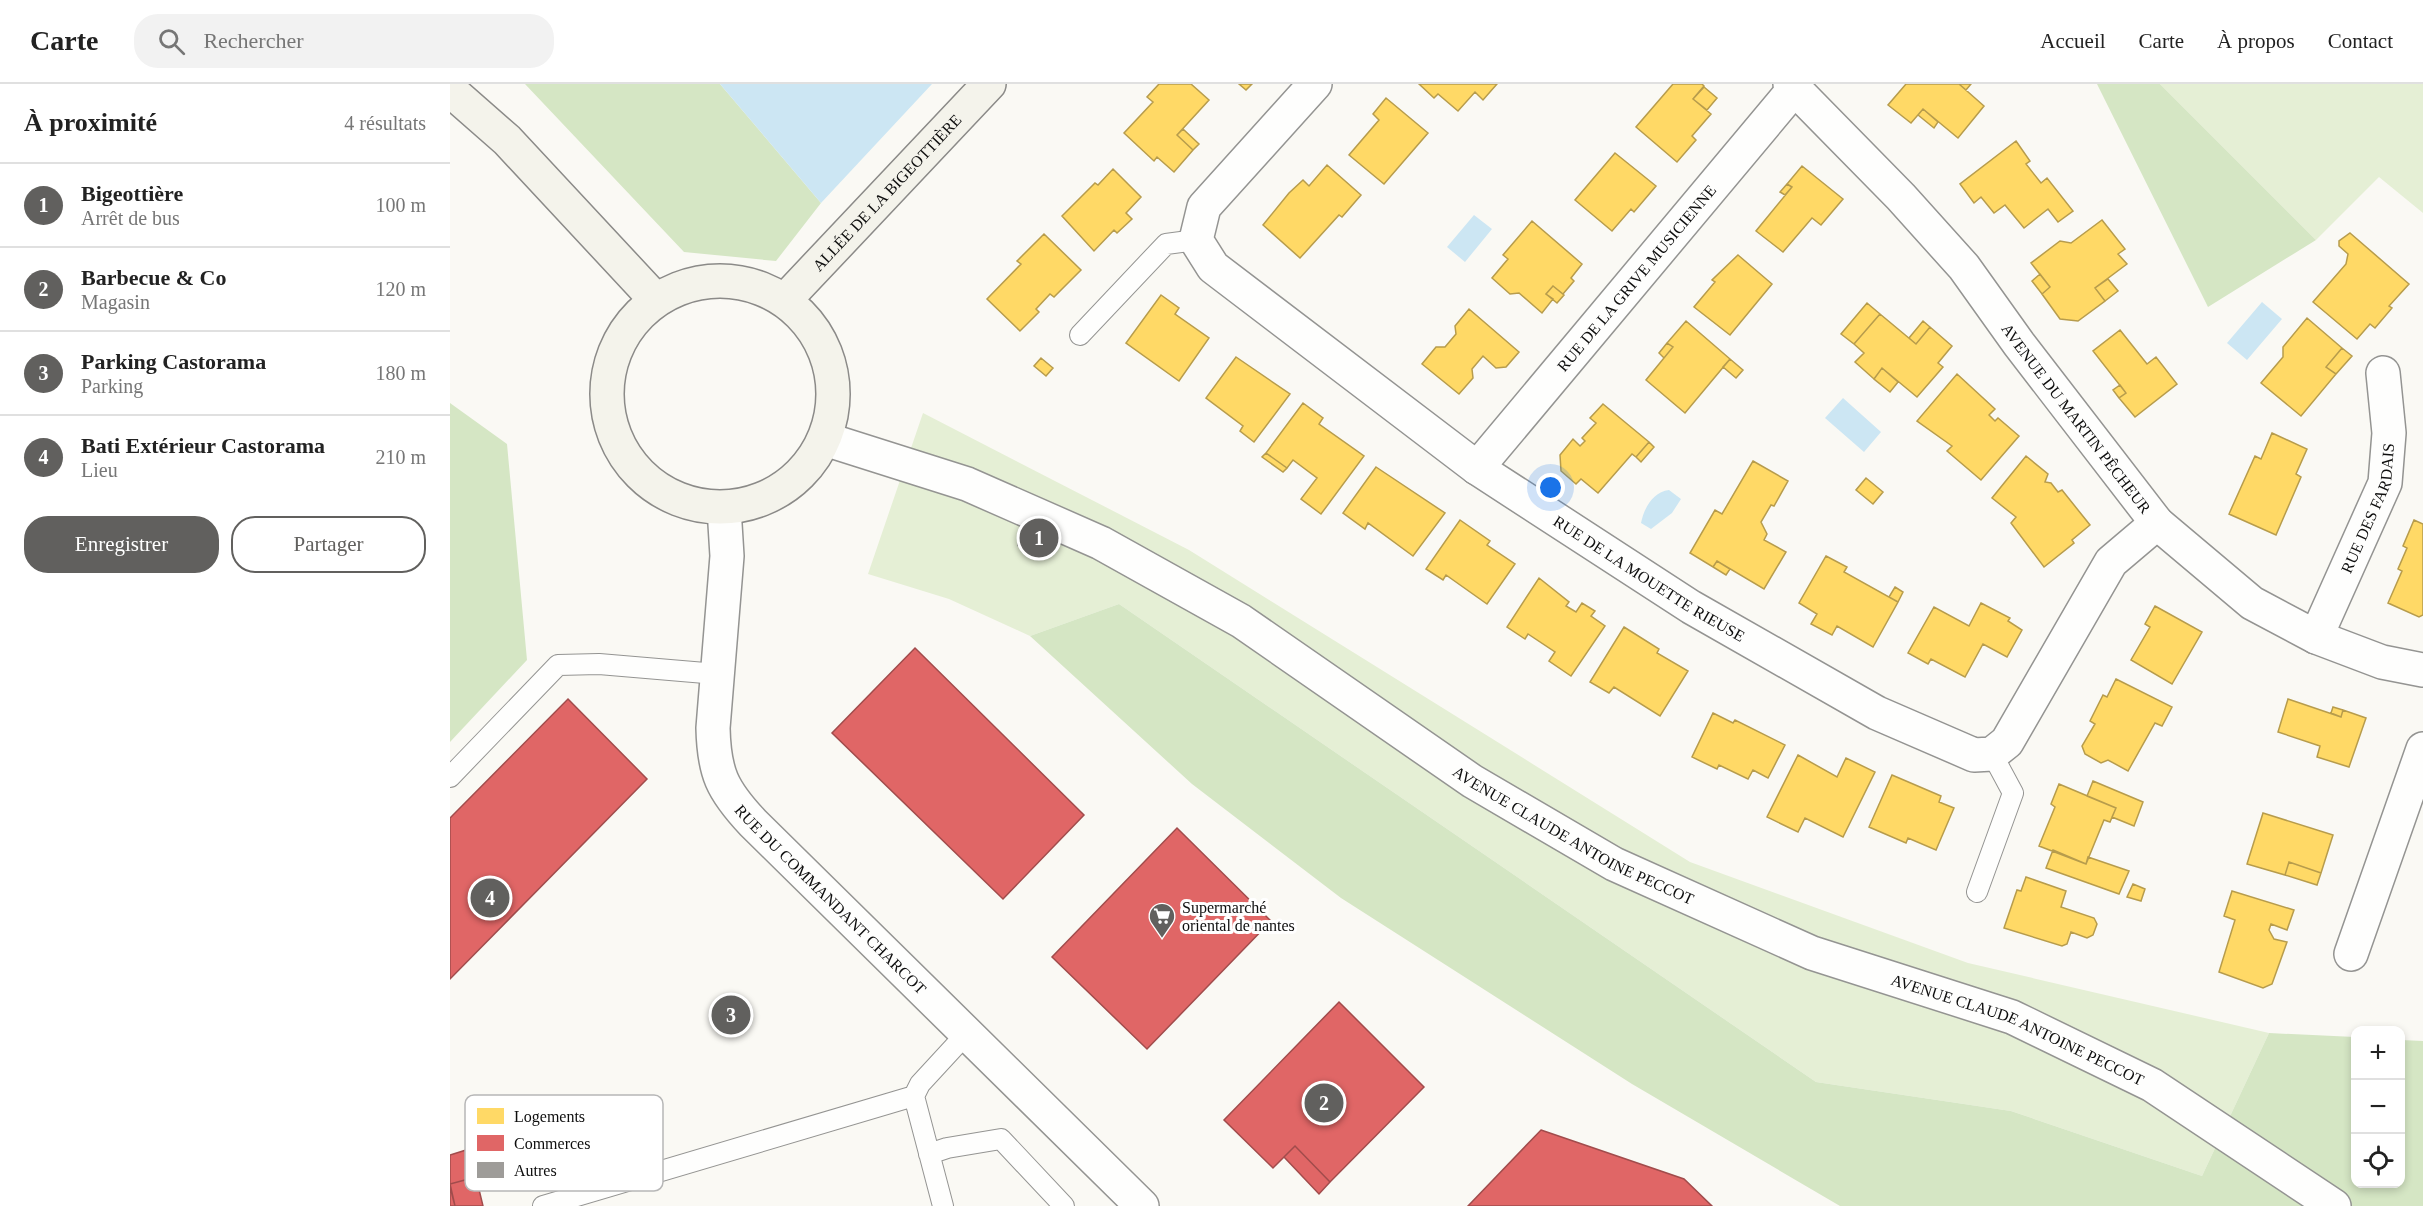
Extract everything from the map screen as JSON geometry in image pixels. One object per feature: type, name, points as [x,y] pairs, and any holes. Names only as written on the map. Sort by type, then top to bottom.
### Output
[{"type":"main road","name":"ALLÉE DE LA BIGEOTTIÈRE","points":[[784,300],[989,84]]},
{"type":"main road","points":[[450,90],[507,140],[656,300]]},
{"type":"main road","points":[[720,281],[754,285],[784,300],[812,328],[830,362],[834,401],[825,439],[808,466],[784,488],[756,502],[724,508],[682,502],[646,481],[619,449],[606,409],[609,367],[626,329],[656,300],[687,285],[720,281]]},
{"type":"street","points":[[1196,240],[1203,207],[1315,84]]},
{"type":"street","name":"RUE DE LA GRIVE MUSICIENNE","points":[[1477,468],[1792,86]]},
{"type":"street","name":"AVENUE DU MARTIN PÊCHEUR","points":[[1792,86],[1901,196],[1964,267],[2019,344],[2157,523],[2252,603],[2316,637],[2382,662],[2423,670]]},
{"type":"street","name":"RUE DE LA MOUETTE RIEUSE","points":[[1196,240],[1213,267],[1477,468],[1691,607],[1877,713],[1974,755],[1992,754]]},
{"type":"street","name":"RUE DES FARDAIS","points":[[2316,637],[2385,483],[2389,433],[2383,373]]},
{"type":"street","name":"AVENUE CLAUDE ANTOINE PECCOT","points":[[825,439],[967,484],[1101,543],[1241,621],[1472,781],[1614,864],[1812,953],[2012,1017],[2152,1085],[2334,1206]]},
{"type":"street","name":"RUE DU COMMANDANT CHARCOT","points":[[724,508],[727,556],[717,674],[714,753],[722,786],[753,823],[1142,1206]]},
{"type":"street","points":[[1992,754],[2007,742],[2111,562],[2157,523]]},
{"type":"street","points":[[2351,954],[2423,749]]},
{"type":"lane","points":[[1080,335],[1166,244],[1196,240]]},
{"type":"lane","points":[[450,777],[558,665],[599,664],[717,674]]},
{"type":"lane","points":[[1977,892],[2013,793],[1992,754]]},
{"type":"lane","points":[[943,1206],[914,1096],[920,1084],[967,1033]]},
{"type":"lane","points":[[663,1170],[914,1096]]},
{"type":"lane","points":[[929,1154],[947,1148],[1001,1140],[1064,1206]]},
{"type":"lane","points":[[543,1206],[594,1191]]},
{"type":"green space","points":[[525,84],[720,84],[821,203],[776,261],[684,252]]},
{"type":"green space","points":[[2097,84],[2160,84],[2316,240],[2208,307]]},
{"type":"green space","points":[[2160,84],[2423,84],[2423,213],[2379,177],[2316,240]]},
{"type":"green space","points":[[450,403],[507,444],[527,660],[450,742]]},
{"type":"green space","points":[[923,413],[1189,550],[1690,862],[1968,963],[2269,1033],[2202,1176],[2011,1111],[1816,1082],[1119,604],[1030,636],[949,599],[868,574]]},
{"type":"green space","points":[[1119,604],[1816,1082],[2011,1111],[2202,1176],[2269,1033],[2351,1037],[2351,1188],[2405,1188],[2405,1040],[2423,1041],[2423,1206],[1840,1206],[1632,1084],[1341,898],[1192,784],[1030,636]]},
{"type":"water","points":[[720,84],[932,84],[821,203]]},
{"type":"water","points":[[1474,215],[1492,229],[1465,262],[1447,247]]},
{"type":"water","points":[[2262,302],[2282,319],[2247,360],[2227,343]]},
{"type":"water","points":[[1843,398],[1881,432],[1864,452],[1825,418]]},
{"type":"water","points":[[1669,490],[1681,499],[1672,513],[1651,529],[1641,523],[1644,512],[1654,497]]},
{"type":"building: Logements","points":[[1159,84],[1191,84],[1209,100],[1177,135],[1193,150],[1174,172],[1157,157],[1154,161],[1124,133],[1153,102],[1147,97]]},
{"type":"building: Logements","points":[[1239,84],[1252,84],[1246,90]]},
{"type":"building: Logements","points":[[1419,84],[1497,84],[1483,100],[1475,92],[1458,111],[1438,94],[1434,98]]},
{"type":"building: Logements","points":[[1673,84],[1702,84],[1704,86],[1693,99],[1711,114],[1692,136],[1696,140],[1677,162],[1636,127]]},
{"type":"building: Logements","points":[[1906,84],[1959,84],[1984,106],[1958,138],[1923,109],[1911,123],[1888,105]]},
{"type":"building: Logements","points":[[1959,84],[1971,84],[1966,90]]},
{"type":"building: Logements","points":[[1704,87],[1717,98],[1707,110],[1693,99]]},
{"type":"building: Logements","points":[[1386,98],[1428,133],[1384,184],[1349,155],[1379,120],[1373,114]]},
{"type":"building: Logements","points":[[1923,109],[1938,122],[1934,128],[1918,115]]},
{"type":"building: Logements","points":[[1183,129],[1199,144],[1193,150],[1177,135]]},
{"type":"building: Logements","points":[[2016,141],[2030,161],[2026,164],[2041,183],[2047,178],[2073,211],[2058,222],[2048,209],[2024,228],[2005,205],[1994,213],[1981,197],[1974,203],[1960,184]]},
{"type":"building: Logements","points":[[1615,153],[1656,186],[1634,212],[1631,209],[1612,231],[1575,200]]},
{"type":"building: Logements","points":[[1327,165],[1361,195],[1342,217],[1339,215],[1300,258],[1263,225],[1289,193],[1303,180],[1309,186]]},
{"type":"building: Logements","points":[[1802,166],[1843,199],[1821,225],[1812,218],[1783,252],[1756,231],[1792,187],[1787,184]]},
{"type":"building: Logements","points":[[1113,169],[1141,197],[1126,213],[1132,219],[1117,233],[1114,230],[1094,251],[1062,216],[1095,183],[1098,185]]},
{"type":"building: Logements","points":[[1787,184],[1792,187],[1785,195],[1780,192]]},
{"type":"building: Logements","points":[[2102,220],[2125,249],[2118,254],[2127,264],[2095,288],[2105,301],[2078,321],[2060,319],[2042,294],[2050,287],[2031,263],[2060,241],[2071,243]]},
{"type":"building: Logements","points":[[1532,221],[1582,264],[1571,278],[1574,281],[1563,294],[1553,286],[1546,294],[1553,299],[1542,313],[1519,293],[1510,294],[1492,278],[1508,259],[1503,255]]},
{"type":"building: Logements","points":[[2350,233],[2409,284],[2389,306],[2392,308],[2375,328],[2370,324],[2357,339],[2313,302],[2346,264],[2348,254],[2339,246],[2339,241]]},
{"type":"building: Logements","points":[[1044,234],[1081,270],[1054,297],[1050,294],[1036,309],[1039,312],[1020,331],[987,299],[1021,264],[1017,261]]},
{"type":"building: Logements","points":[[1738,255],[1772,284],[1730,335],[1694,307],[1715,282],[1712,280]]},
{"type":"building: Logements","points":[[2040,274],[2050,287],[2042,294],[2032,281]]},
{"type":"building: Logements","points":[[2108,279],[2118,291],[2105,301],[2095,288]]},
{"type":"building: Logements","points":[[1553,286],[1564,295],[1557,303],[1546,294]]},
{"type":"building: Logements","points":[[1161,295],[1179,308],[1175,314],[1209,338],[1179,381],[1126,343]]},
{"type":"building: Logements","points":[[1867,303],[1880,314],[1854,344],[1841,334]]},
{"type":"building: Logements","points":[[1469,309],[1519,352],[1506,367],[1496,368],[1483,356],[1472,369],[1473,378],[1459,394],[1422,364],[1436,347],[1445,347],[1456,334],[1455,326]]},
{"type":"building: Logements","points":[[1880,314],[1916,344],[1930,327],[1952,346],[1938,363],[1943,367],[1917,397],[1882,368],[1874,379],[1855,362],[1864,353],[1854,344]]},
{"type":"building: Logements","points":[[2307,318],[2342,348],[2326,367],[2336,374],[2301,416],[2261,383],[2283,357],[2283,347]]},
{"type":"building: Logements","points":[[1686,321],[1730,359],[1685,413],[1646,380],[1673,347],[1667,343]]},
{"type":"building: Logements","points":[[1923,321],[1930,327],[1916,344],[1909,338]]},
{"type":"building: Logements","points":[[2120,330],[2147,364],[2156,357],[2177,384],[2135,417],[2119,398],[2126,393],[2093,351]]},
{"type":"building: Logements","points":[[1667,343],[1673,347],[1664,358],[1659,353]]},
{"type":"building: Logements","points":[[2342,348],[2352,356],[2336,374],[2326,367]]},
{"type":"building: Logements","points":[[1236,357],[1290,394],[1254,442],[1240,431],[1243,426],[1206,398]]},
{"type":"building: Logements","points":[[1041,358],[1053,368],[1046,376],[1034,366]]},
{"type":"building: Logements","points":[[1730,359],[1743,370],[1736,378],[1723,367]]},
{"type":"building: Logements","points":[[1882,368],[1898,382],[1890,392],[1874,379]]},
{"type":"building: Logements","points":[[1957,374],[1995,409],[1989,415],[1995,421],[1998,418],[2019,436],[1981,480],[1947,451],[1952,446],[1917,421]]},
{"type":"building: Logements","points":[[2120,385],[2126,393],[2119,398],[2113,390]]},
{"type":"building: Logements","points":[[1303,403],[1323,418],[1319,424],[1364,456],[1321,514],[1301,499],[1317,478],[1293,460],[1287,468],[1266,453]]},
{"type":"building: Logements","points":[[1603,404],[1649,442],[1636,457],[1632,454],[1598,493],[1581,479],[1576,484],[1561,471],[1560,455],[1573,439],[1580,446],[1585,441],[1582,438],[1596,423],[1590,418]]},
{"type":"building: Logements","points":[[2272,433],[2307,449],[2296,474],[2301,477],[2276,535],[2229,514],[2255,456],[2261,459]]},
{"type":"building: Logements","points":[[1649,442],[1654,447],[1641,462],[1636,457]]},
{"type":"building: Logements","points":[[1266,453],[1287,468],[1283,472],[1262,457]]},
{"type":"building: Logements","points":[[2026,456],[2048,474],[2045,482],[2051,483],[2058,492],[2062,490],[2090,525],[2072,540],[2074,543],[2044,567],[2011,523],[2016,517],[1992,498]]},
{"type":"building: Logements","points":[[1753,461],[1788,481],[1774,506],[1771,505],[1761,522],[1767,534],[1764,540],[1786,552],[1764,589],[1717,561],[1713,567],[1690,553],[1715,510],[1722,514]]},
{"type":"building: Logements","points":[[1376,467],[1445,513],[1413,556],[1368,523],[1365,529],[1343,513]]},
{"type":"building: Logements","points":[[1866,478],[1883,492],[1873,504],[1856,490]]},
{"type":"building: Logements","points":[[1460,520],[1490,541],[1487,545],[1515,564],[1487,604],[1446,575],[1443,580],[1426,569]]},
{"type":"building: Logements","points":[[2414,520],[2423,524],[2423,615],[2419,617],[2388,603],[2402,571],[2398,569],[2407,548],[2403,546]]},
{"type":"building: Logements","points":[[1826,556],[1847,567],[1844,572],[1898,602],[1873,647],[1837,626],[1832,635],[1811,624],[1817,614],[1799,603]]},
{"type":"building: Logements","points":[[1717,561],[1730,569],[1726,575],[1713,567]]},
{"type":"building: Logements","points":[[1539,578],[1569,602],[1566,606],[1576,612],[1582,603],[1595,611],[1591,616],[1605,626],[1571,676],[1549,661],[1555,652],[1528,634],[1525,639],[1507,627]]},
{"type":"building: Logements","points":[[1895,587],[1903,592],[1898,602],[1889,597]]},
{"type":"building: Logements","points":[[1981,603],[2010,618],[2008,621],[2022,630],[2007,657],[1983,644],[1965,677],[1931,659],[1928,664],[1908,653],[1934,607],[1969,626]]},
{"type":"building: Logements","points":[[2155,606],[2202,632],[2172,684],[2131,660],[2150,627],[2145,624]]},
{"type":"building: Logements","points":[[1624,627],[1659,649],[1657,653],[1688,671],[1660,716],[1614,687],[1609,693],[1590,682]]},
{"type":"building: Logements","points":[[2116,679],[2172,707],[2162,726],[2155,723],[2128,771],[2108,760],[2101,763],[2085,754],[2082,746],[2095,724],[2090,721],[2103,695],[2107,697]]},
{"type":"building: Logements","points":[[2288,699],[2341,717],[2343,710],[2366,718],[2349,767],[2317,757],[2320,746],[2278,732]]},
{"type":"building: Logements","points":[[2333,707],[2343,710],[2341,717],[2331,713]]},
{"type":"building: Logements","points":[[1713,713],[1733,723],[1735,720],[1785,745],[1768,778],[1753,770],[1748,779],[1719,765],[1717,769],[1692,757]]},
{"type":"building: Logements","points":[[1798,755],[1837,777],[1846,758],[1875,772],[1843,837],[1805,818],[1798,832],[1767,817]]},
{"type":"building: Logements","points":[[1892,775],[1941,796],[1939,802],[1954,808],[1936,850],[1908,838],[1906,843],[1869,827]]},
{"type":"building: Logements","points":[[2093,781],[2143,802],[2134,826],[2112,817],[2116,808],[2087,796]]},
{"type":"building: Logements","points":[[2059,784],[2116,808],[2110,822],[2104,820],[2086,864],[2039,846],[2055,807],[2051,804]]},
{"type":"building: Logements","points":[[2263,813],[2333,835],[2321,873],[2289,862],[2285,875],[2247,864]]},
{"type":"building: Logements","points":[[2053,850],[2086,864],[2088,857],[2129,871],[2119,894],[2046,868]]},
{"type":"building: Logements","points":[[2289,862],[2321,873],[2317,885],[2285,875]]},
{"type":"building: Logements","points":[[2026,877],[2066,891],[2061,907],[2094,918],[2097,924],[2093,935],[2087,938],[2071,932],[2067,944],[2062,946],[2004,928],[2017,890],[2021,891]]},
{"type":"building: Logements","points":[[2133,884],[2145,889],[2141,901],[2127,897]]},
{"type":"building: Logements","points":[[2232,891],[2294,910],[2287,930],[2271,924],[2269,930],[2274,939],[2287,942],[2272,984],[2263,988],[2219,972],[2235,920],[2224,916]]},
{"type":"building: Commerces","points":[[915,648],[1084,815],[1003,899],[832,733]]},
{"type":"building: Commerces","points":[[568,699],[647,779],[450,979],[450,818]]},
{"type":"building: Commerces","name":"Supermarché oriental de nantes","points":[[1177,828],[1271,921],[1147,1049],[1052,957]]},
{"type":"building: Commerces","points":[[1339,1002],[1424,1087],[1330,1182],[1295,1146],[1273,1168],[1224,1120]]},
{"type":"building: Commerces","points":[[1541,1130],[1684,1179],[1712,1206],[1468,1206]]},
{"type":"building: Commerces","points":[[1295,1146],[1330,1182],[1319,1194],[1284,1157]]},
{"type":"building: Commerces","points":[[465,1150],[465,1180],[450,1184],[450,1155]]},
{"type":"building: Commerces","points":[[465,1180],[465,1191],[479,1191],[483,1206],[455,1206],[450,1184]]},
{"type":"building: Commerces","points":[[450,1187],[455,1206],[450,1206]]},
{"type":"building: Autres","points":[[1019,537],[1037,543],[1034,552],[1017,546]]},
{"type":"place","name":"Bigeottière","points":[[1039,538]]},
{"type":"place","name":"Bati Extérieur Castorama","points":[[490,898]]},
{"type":"place","name":"Supermarché oriental de nantes","points":[[1162,939]]},
{"type":"place","name":"Parking Castorama","points":[[731,1015]]},
{"type":"place","name":"Barbecue & Co","points":[[1324,1103]]}]
